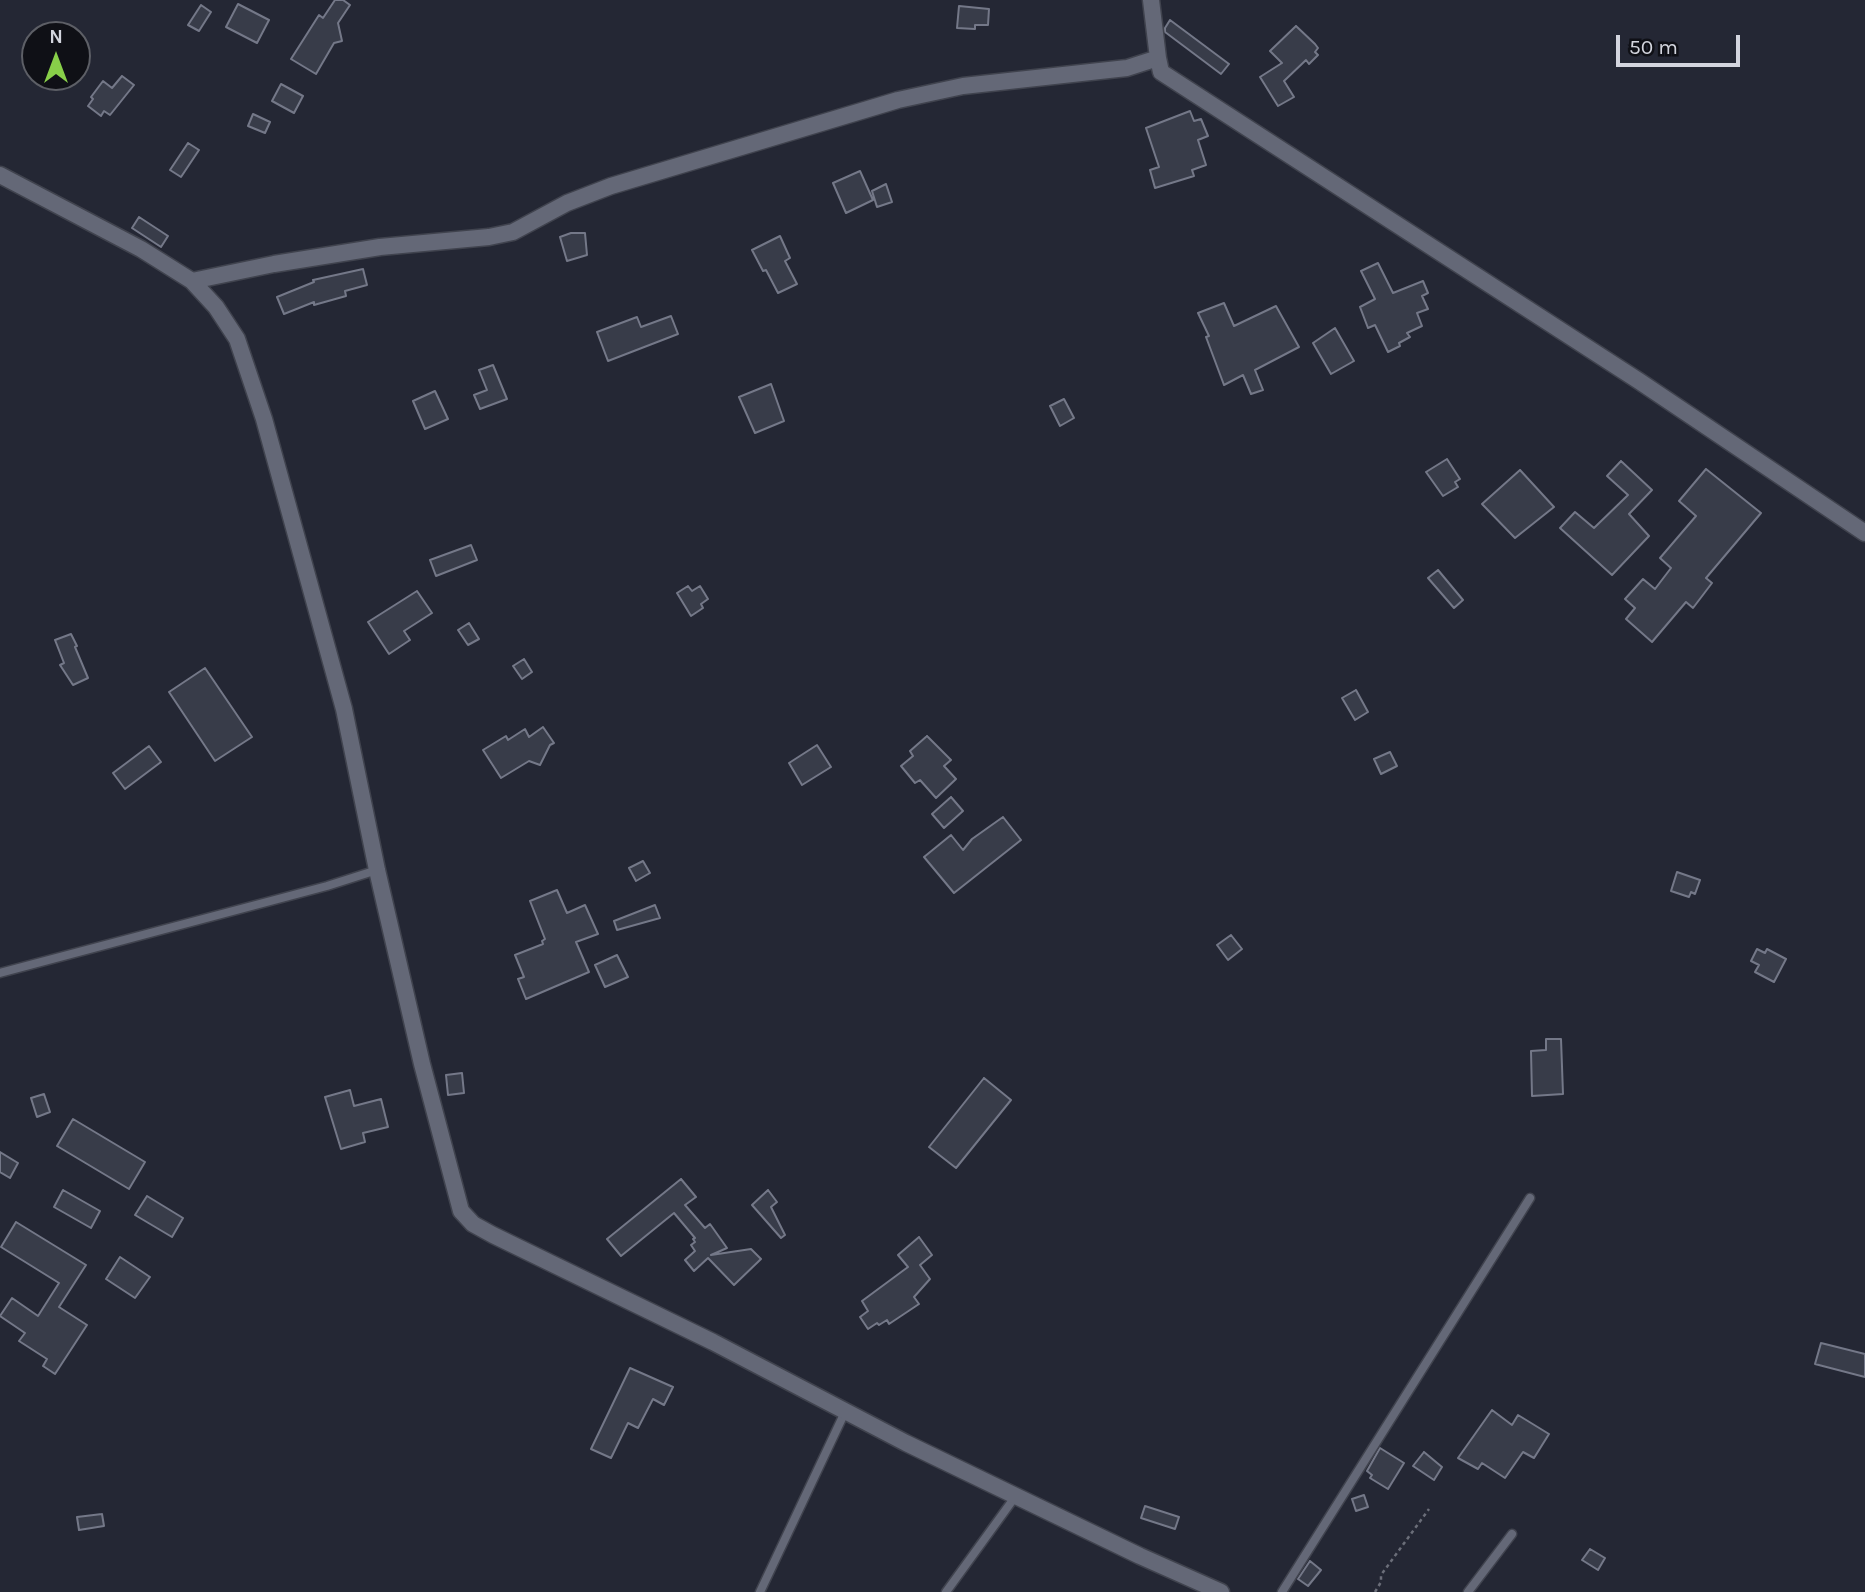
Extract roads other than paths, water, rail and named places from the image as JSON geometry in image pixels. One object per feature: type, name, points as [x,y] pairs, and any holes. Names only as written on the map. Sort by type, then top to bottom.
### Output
[{"type":"street","points":[[1151,0],[1161,72],[1628,374],[1865,533]]},
{"type":"street","points":[[192,281],[274,264],[380,247],[489,237],[513,232],[567,203],[611,186],[898,100],[963,86],[1127,68],[1158,58]]},
{"type":"street","points":[[0,175],[141,249],[192,281],[216,307],[237,339],[252,378],[344,709],[377,870],[422,1064],[461,1211],[473,1224],[493,1235],[713,1342],[845,1412],[1015,1497],[1221,1592]]},
{"type":"lane","points":[[0,973],[327,886],[377,870]]},
{"type":"lane","points":[[1282,1592],[1530,1198]]},
{"type":"lane","points":[[760,1592],[845,1412]]},
{"type":"lane","points":[[946,1592],[1015,1497]]},
{"type":"lane","points":[[1468,1592],[1494,1554],[1512,1534]]}]
